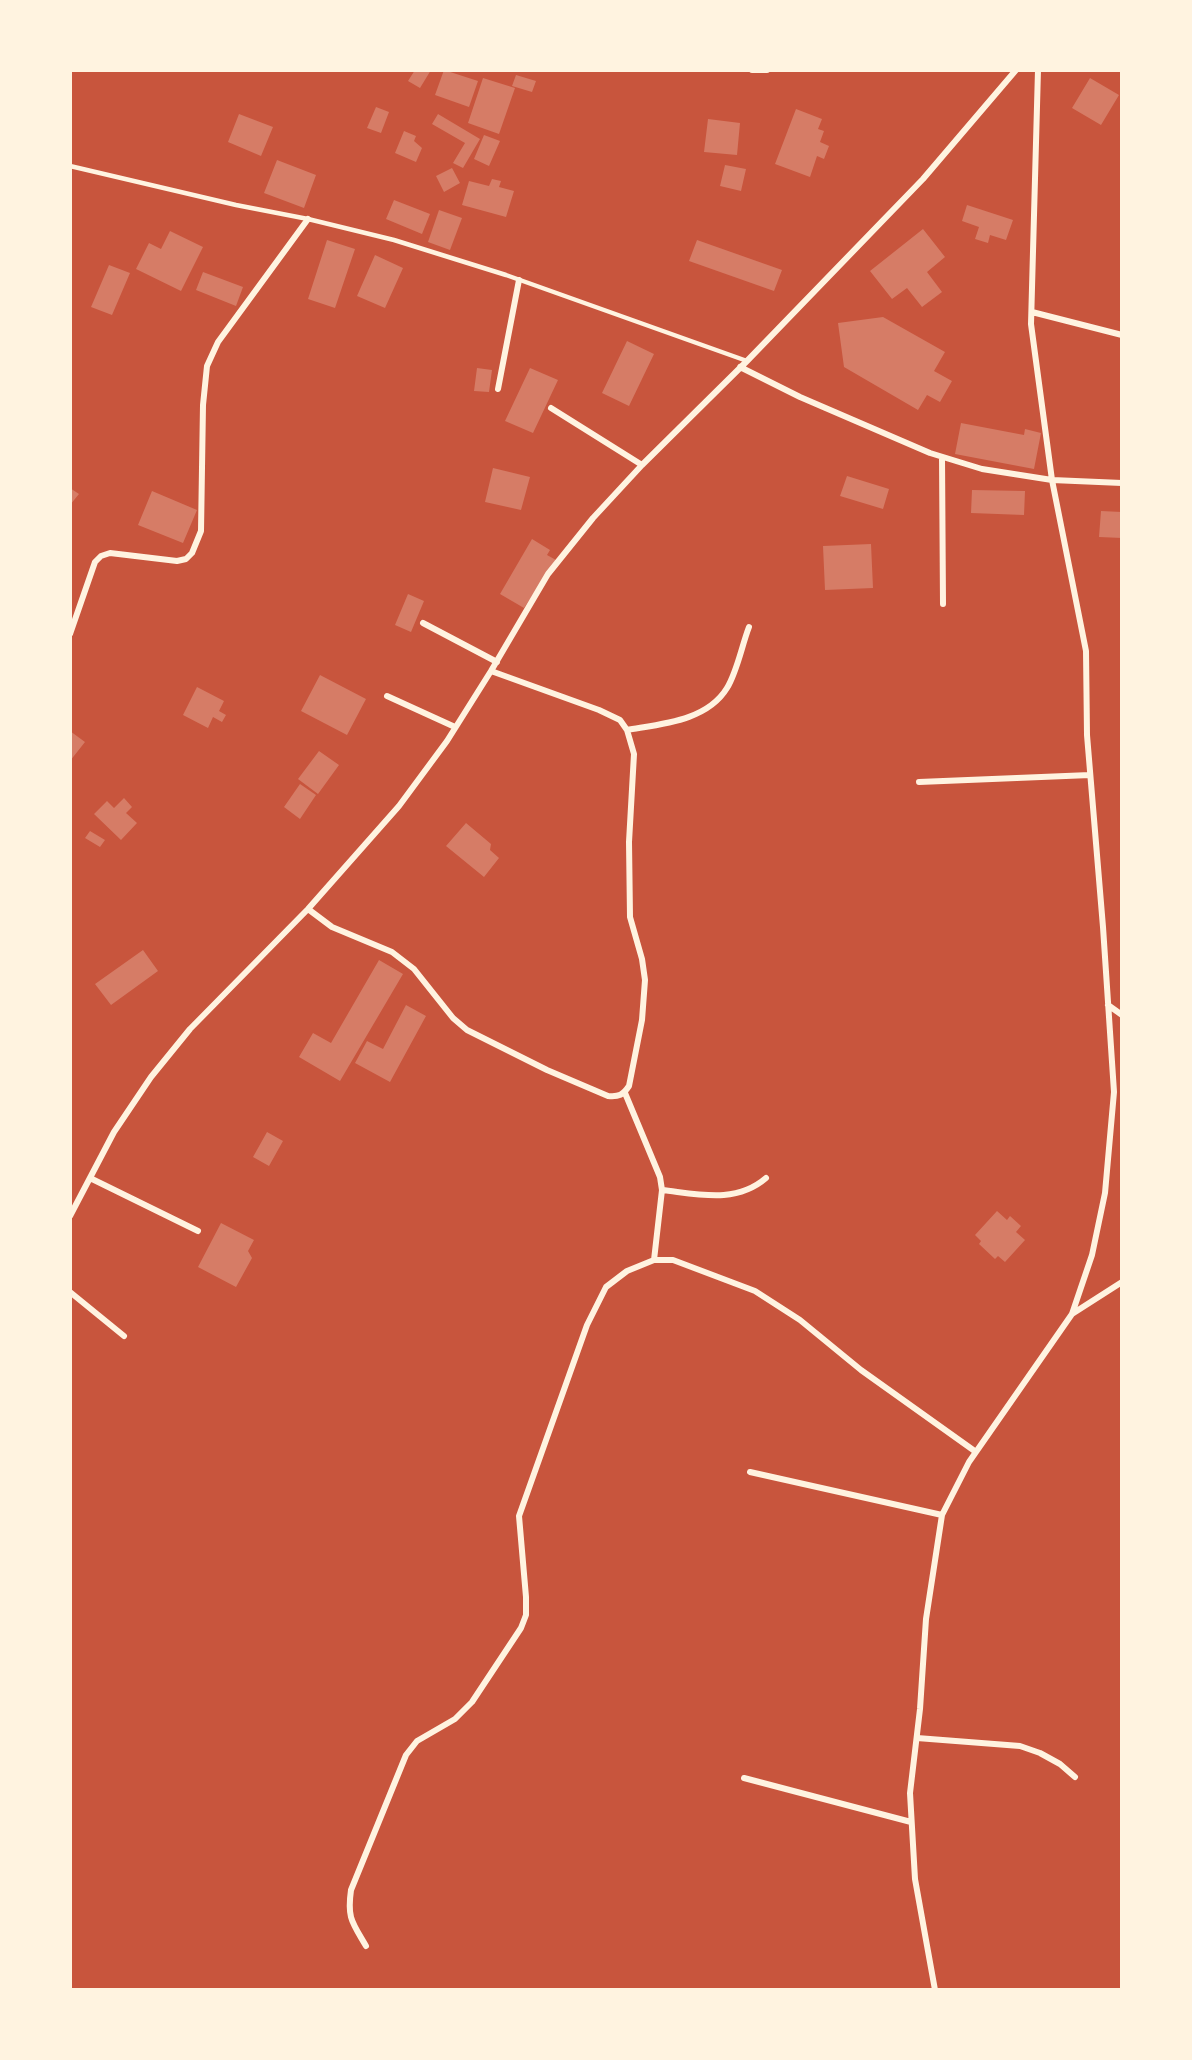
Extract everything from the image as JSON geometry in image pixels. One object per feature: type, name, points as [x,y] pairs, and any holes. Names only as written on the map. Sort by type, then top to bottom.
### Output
[{"type":"street","points":[[752,70],[767,70]]},
{"type":"street","points":[[70,1216],[114,1132],[157,1069],[190,1029],[308,909],[399,806],[492,671],[548,574],[593,518],[642,465],[747,361],[923,179],[1016,70]]},
{"type":"street","points":[[935,1989],[915,1879],[910,1793],[917,1738],[926,1619],[942,1515],[976,1452],[1072,1314],[1092,1255],[1105,1193],[1114,1092],[1087,735],[1086,651],[1052,480],[1033,335],[1038,70]]},
{"type":"street","points":[[70,634],[95,562],[101,556],[110,553],[177,561],[186,559],[192,553],[201,531],[203,511],[203,405],[207,366],[218,342],[308,219]]},
{"type":"street","points":[[498,389],[519,280]]},
{"type":"street","points":[[1032,312],[1122,335]]},
{"type":"street","points":[[740,368],[800,397],[942,457],[981,469],[1052,480],[1122,483]]},
{"type":"street","points":[[551,408],[642,465]]},
{"type":"street","points":[[942,457],[943,604]]},
{"type":"street","points":[[423,623],[497,662]]},
{"type":"street","points":[[627,730],[674,722],[693,716],[711,705],[728,687],[749,627]]},
{"type":"street","points":[[308,909],[332,927],[392,952],[414,969],[453,1018],[467,1030],[547,1070],[608,1096],[618,1097],[625,1093],[629,1086],[642,1020],[645,980],[642,958],[630,916],[629,854],[634,754],[627,730],[620,720],[599,710],[492,671]]},
{"type":"street","points":[[387,696],[455,727]]},
{"type":"street","points":[[919,782],[1090,775]]},
{"type":"street","points":[[1108,1005],[1122,1015]]},
{"type":"street","points":[[625,1093],[660,1177],[662,1190],[654,1260]]},
{"type":"street","points":[[90,1178],[198,1231]]},
{"type":"street","points":[[662,1190],[715,1195],[738,1194],[754,1189],[766,1178]]},
{"type":"street","points":[[366,1946],[350,1919],[351,1890],[406,1755],[417,1742],[455,1719],[472,1702],[521,1628],[526,1615],[525,1570],[519,1516],[587,1325],[606,1287],[627,1271],[654,1260],[673,1260],[755,1291],[800,1320],[861,1370],[976,1452]]},
{"type":"street","points":[[1072,1314],[1122,1282]]},
{"type":"street","points":[[70,1292],[124,1336]]},
{"type":"street","points":[[750,1472],[942,1515]]},
{"type":"street","points":[[917,1738],[1020,1746],[1060,1764],[1076,1777]]},
{"type":"street","points":[[744,1778],[911,1821]]},
{"type":"lane","points":[[70,166],[394,240],[519,280],[747,361]]},
{"type":"building","points":[[415,70],[431,70],[420,88],[408,81]]},
{"type":"building","points":[[444,70],[478,81],[469,107],[435,95]]},
{"type":"building","points":[[516,75],[536,81],[532,92],[512,86]]},
{"type":"building","points":[[483,78],[515,88],[499,134],[468,123]]},
{"type":"building","points":[[1090,78],[1119,95],[1101,125],[1072,108]]},
{"type":"building","points":[[376,107],[389,112],[381,133],[367,128]]},
{"type":"building","points":[[796,109],[822,119],[818,129],[824,131],[820,142],[829,146],[824,159],[817,156],[810,177],[775,164]]},
{"type":"building","points":[[239,114],[273,127],[261,156],[228,142]]},
{"type":"building","points":[[438,114],[480,139],[463,168],[453,163],[465,143],[432,124]]},
{"type":"building","points":[[708,119],[740,123],[737,155],[704,152]]},
{"type":"building","points":[[404,131],[416,136],[414,141],[422,148],[416,162],[395,153]]},
{"type":"building","points":[[484,135],[500,141],[489,166],[474,159]]},
{"type":"building","points":[[277,160],[316,175],[304,208],[264,193]]},
{"type":"building","points":[[725,165],[746,169],[741,191],[720,186]]},
{"type":"building","points":[[452,168],[460,183],[444,192],[436,176]]},
{"type":"building","points":[[492,179],[501,181],[499,187],[514,191],[506,217],[462,205],[469,181],[489,186]]},
{"type":"building","points":[[394,200],[430,214],[422,234],[386,219]]},
{"type":"building","points":[[967,205],[1013,220],[1006,240],[990,235],[988,243],[975,239],[979,227],[962,221]]},
{"type":"building","points":[[439,210],[462,218],[450,250],[428,242]]},
{"type":"building","points":[[923,229],[945,257],[927,272],[942,292],[922,307],[907,288],[892,299],[870,271]]},
{"type":"building","points":[[170,231],[203,247],[181,291],[136,269],[149,243],[161,249]]},
{"type":"building","points":[[327,240],[355,249],[335,308],[308,299]]},
{"type":"building","points":[[697,240],[782,270],[774,291],[689,261]]},
{"type":"building","points":[[375,255],[403,268],[385,308],[357,296]]},
{"type":"building","points":[[109,265],[130,273],[112,315],[91,307]]},
{"type":"building","points":[[203,272],[243,287],[236,306],[196,290]]},
{"type":"building","points":[[883,317],[945,352],[934,371],[952,381],[940,402],[927,395],[918,410],[844,367],[838,323]]},
{"type":"building","points":[[627,341],[654,354],[629,406],[602,393]]},
{"type":"building","points":[[477,368],[492,370],[489,392],[474,391]]},
{"type":"building","points":[[530,368],[558,380],[533,433],[505,421]]},
{"type":"building","points":[[961,423],[1024,435],[1025,429],[1041,433],[1034,469],[955,454]]},
{"type":"building","points":[[493,468],[530,477],[521,510],[485,502]]},
{"type":"building","points":[[847,476],[889,489],[883,509],[840,496]]},
{"type":"building","points":[[70,488],[79,494],[70,505]]},
{"type":"building","points":[[972,490],[1025,491],[1024,515],[971,513]]},
{"type":"building","points":[[152,491],[197,510],[183,543],[138,525]]},
{"type":"building","points":[[1101,511],[1122,512],[1122,538],[1099,537]]},
{"type":"building","points":[[532,539],[550,550],[547,555],[556,560],[524,608],[500,594]]},
{"type":"building","points":[[871,544],[873,588],[825,590],[823,546]]},
{"type":"building","points":[[408,594],[424,601],[411,632],[395,625]]},
{"type":"building","points":[[320,675],[366,699],[347,735],[301,711]]},
{"type":"building","points":[[197,687],[224,701],[219,711],[226,715],[222,722],[213,717],[208,728],[183,715]]},
{"type":"building","points":[[70,731],[85,742],[70,761]]},
{"type":"building","points":[[319,751],[339,765],[318,794],[298,779]]},
{"type":"building","points":[[300,784],[316,795],[300,819],[284,807]]},
{"type":"building","points":[[124,798],[132,807],[126,813],[137,823],[121,840],[94,814],[107,801],[114,808]]},
{"type":"building","points":[[466,823],[491,844],[490,850],[499,858],[484,877],[446,846]]},
{"type":"building","points":[[90,831],[105,840],[100,847],[85,838]]},
{"type":"building","points":[[143,950],[158,971],[111,1005],[95,984]]},
{"type":"building","points":[[379,960],[403,974],[340,1081],[299,1057],[313,1033],[331,1043]]},
{"type":"building","points":[[406,1005],[426,1016],[390,1082],[355,1063],[367,1041],[383,1049]]},
{"type":"building","points":[[267,1132],[283,1141],[269,1166],[253,1157]]},
{"type":"building","points":[[997,1211],[1007,1220],[1010,1216],[1021,1226],[1016,1232],[1025,1240],[1005,1262],[998,1256],[995,1259],[979,1244],[981,1241],[975,1235]]},
{"type":"building","points":[[221,1223],[254,1240],[248,1251],[252,1258],[236,1287],[198,1267]]}]
